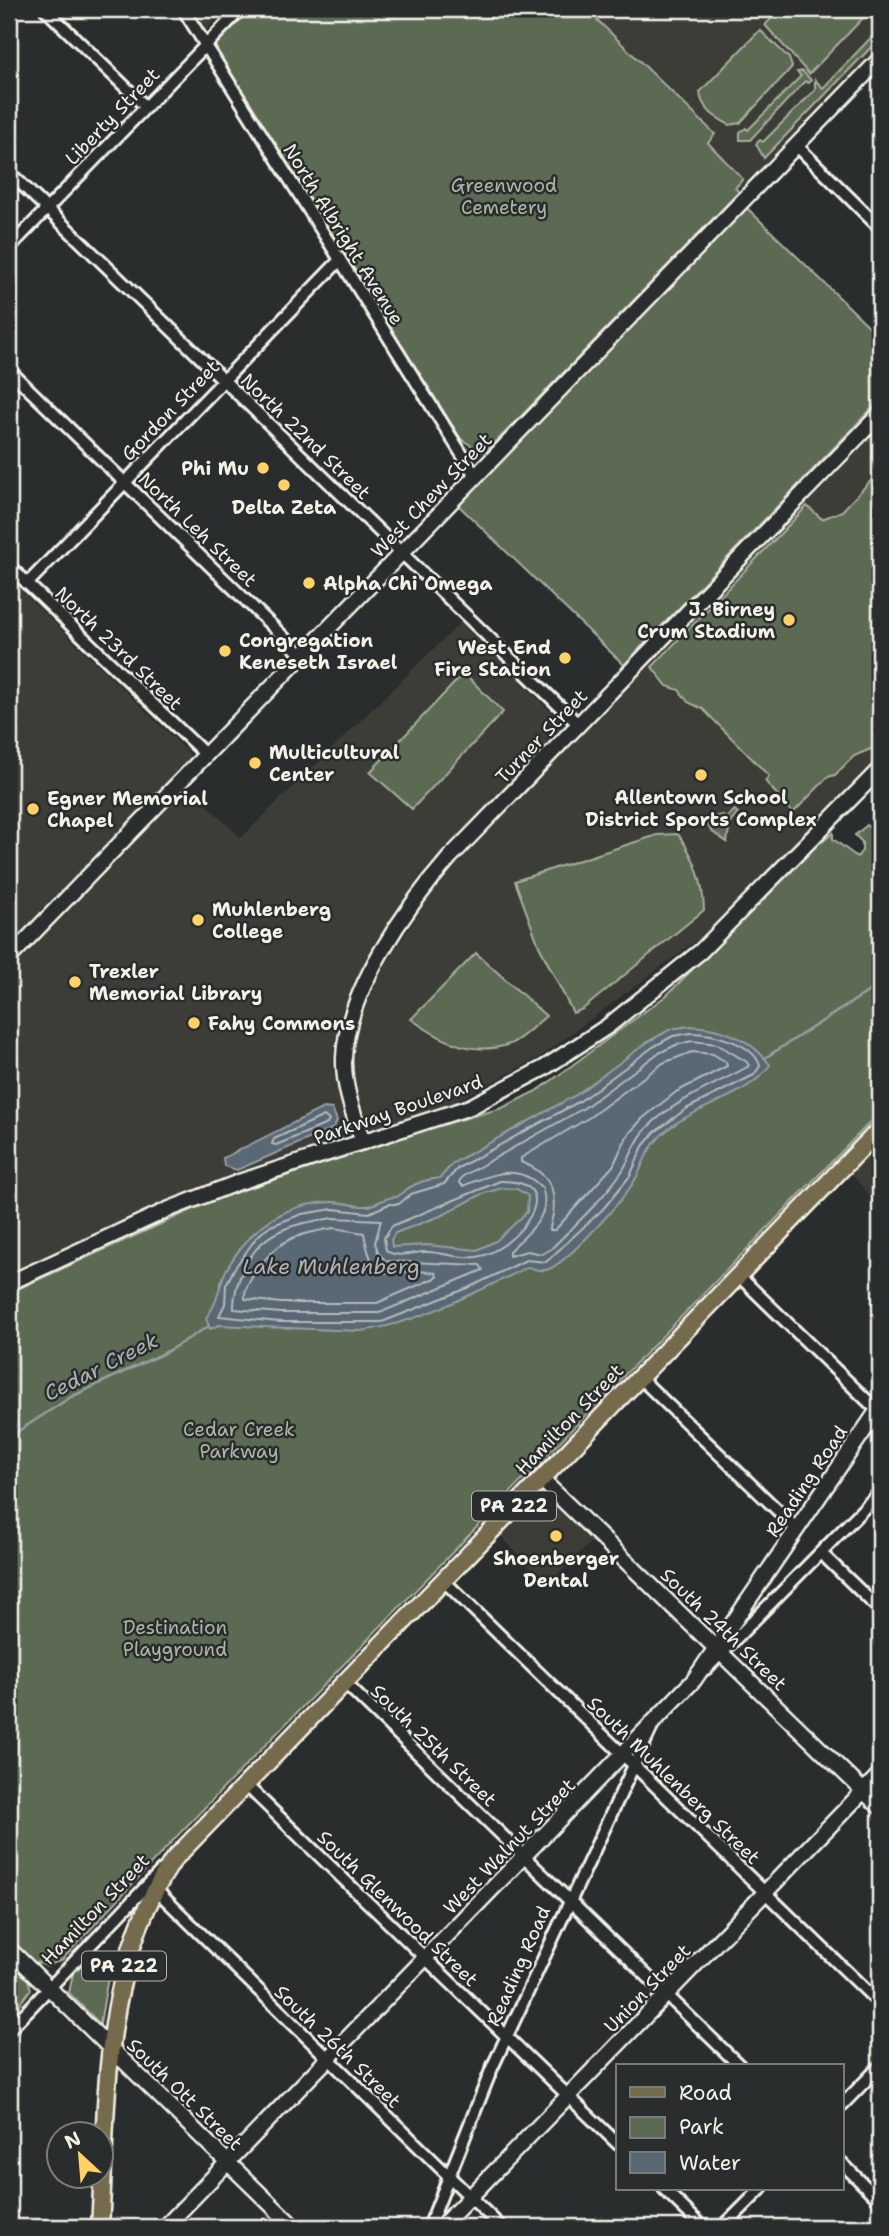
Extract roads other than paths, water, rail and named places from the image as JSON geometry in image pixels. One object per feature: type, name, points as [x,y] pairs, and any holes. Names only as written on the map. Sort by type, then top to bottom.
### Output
[{"type":"main road","name":"Hamilton Street","points":[[154,1888],[173,1860],[245,1784],[880,1129]]},
{"type":"main road","name":"PA 222","points":[[100,2227],[110,2048],[125,1964],[140,1917],[154,1888]]},
{"type":"street","points":[[45,9],[146,107]]},
{"type":"street","name":"North Albright Avenue","points":[[183,9],[476,477]]},
{"type":"street","name":"Liberty Street","points":[[9,248],[241,9]]},
{"type":"street","name":"West Chew Street","points":[[9,958],[880,59]]},
{"type":"street","points":[[797,146],[880,228]]},
{"type":"street","name":"North 22nd Street","points":[[9,172],[579,725]]},
{"type":"street","name":"Gordon Street","points":[[26,584],[339,261]]},
{"type":"street","name":"North Leh Street","points":[[9,370],[302,655]]},
{"type":"street","name":"Turner Street","points":[[363,1142],[345,1079],[344,1056],[355,1011],[380,956],[430,880],[880,414]]},
{"type":"street","name":"North 23rd Street","points":[[9,566],[206,755]]},
{"type":"street","name":"Parkway Boulevard","points":[[9,1283],[203,1195],[479,1104],[544,1068],[608,1026],[674,974],[756,897],[880,769]]},
{"type":"street","points":[[738,1275],[879,1410]]},
{"type":"street","points":[[639,1377],[797,1529]]},
{"type":"street","name":"Reading Road","points":[[694,1680],[719,1651],[797,1529],[879,1410]]},
{"type":"street","name":"South 24th Street","points":[[541,1479],[880,1807]]},
{"type":"street","points":[[719,1651],[880,1492]]},
{"type":"street","points":[[821,1553],[880,1610]]},
{"type":"street","name":"South Muhlenberg Street","points":[[443,1580],[880,2004]]},
{"type":"street","name":"West Walnut Street","points":[[165,2227],[525,1857],[629,1760],[652,1726],[694,1680]]},
{"type":"street","name":"South 25th Street","points":[[344,1682],[738,2064]]},
{"type":"street","name":"Reading Road","points":[[429,2227],[507,2037],[629,1760]]},
{"type":"street","name":"Union Street","points":[[441,2227],[880,1774]]},
{"type":"street","name":"South Glenwood Street","points":[[245,1784],[616,2142]]},
{"type":"street","name":"Hamilton Street","points":[[9,2030],[173,1860]]},
{"type":"street","name":"South 26th Street","points":[[154,1888],[500,2227]]},
{"type":"street","name":"South Ott Street","points":[[9,1949],[294,2227]]},
{"type":"street","points":[[844,2103],[880,2066]]},
{"type":"street","points":[[844,2165],[880,2201]]},
{"type":"street","points":[[665,2190],[704,2227]]},
{"type":"street","points":[[723,2227],[760,2190]]},
{"type":"water","name":"Lake Muhlenberg","points":[[702,1027],[735,1036],[754,1048],[770,1065],[743,1089],[692,1114],[661,1136],[619,1201],[582,1243],[558,1264],[543,1270],[528,1267],[446,1306],[381,1328],[360,1331],[219,1325],[210,1329],[206,1318],[229,1265],[249,1238],[272,1218],[301,1206],[317,1203],[367,1206],[397,1197],[417,1184],[440,1178],[453,1163],[576,1095],[649,1041],[671,1029]],"holes":[[[502,1188],[517,1189],[528,1196],[527,1212],[496,1241],[477,1250],[427,1245],[392,1247],[391,1240],[395,1233],[443,1215],[482,1194]]]},
{"type":"water","points":[[323,1108],[332,1109],[337,1120],[334,1128],[237,1170],[224,1166],[223,1158]]},
{"type":"waterway","name":"Cedar Creek","points":[[765,1058],[880,984]]},
{"type":"waterway","name":"Cedar Creek","points":[[9,1437],[71,1397],[168,1351],[209,1326]]},
{"type":"place","name":"Phi Mu","points":[[263,468]]},
{"type":"place","name":"Delta Zeta","points":[[284,485]]},
{"type":"place","name":"Alpha Chi Omega","points":[[309,583]]},
{"type":"place","name":"J. Birney Crum Stadium","points":[[789,620]]},
{"type":"place","name":"Congregation Keneseth Israel","points":[[225,651]]},
{"type":"place","name":"West End Fire Station","points":[[565,658]]},
{"type":"place","name":"Multicultural Center","points":[[255,763]]},
{"type":"place","name":"Allentown School District Sports Complex","points":[[701,775]]},
{"type":"place","name":"Egner Memorial Chapel","points":[[33,809]]},
{"type":"place","name":"Muhlenberg College","points":[[198,920]]},
{"type":"place","name":"Trexler Memorial Library","points":[[75,982]]},
{"type":"place","name":"Fahy Commons","points":[[194,1023]]},
{"type":"place","name":"Shoenberger Dental","points":[[556,1536]]},
{"type":"park label","name":"Greenwood Cemetery","points":[[504,196]]},
{"type":"park label","name":"Cedar Creek Parkway","points":[[239,1440]]},
{"type":"park label","name":"Destination Playground","points":[[175,1638]]}]
